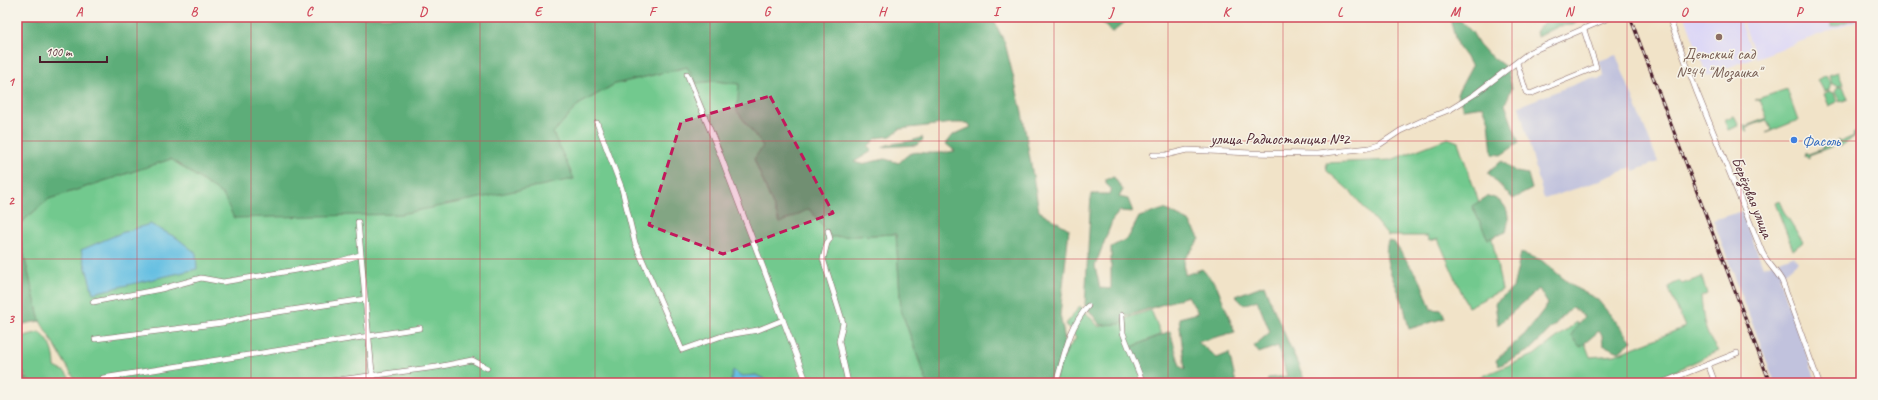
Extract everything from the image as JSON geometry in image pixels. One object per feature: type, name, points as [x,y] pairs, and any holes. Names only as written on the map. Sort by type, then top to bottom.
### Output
[{"type":"street","name":"улица Радиостанция №2","points":[[1153,155],[1166,155],[1187,150],[1317,154],[1369,148],[1379,145],[1400,131],[1426,118],[1451,109],[1475,94],[1530,52],[1555,40],[1584,30],[1611,17]]},
{"type":"street","name":"Берёзовая улица","points":[[1669,17],[1696,90],[1766,262],[1775,269],[1782,281],[1819,383]]},
{"type":"street","points":[[1517,63],[1526,92],[1530,94],[1596,67],[1584,30]]},
{"type":"street","points":[[687,74],[807,383]]},
{"type":"street","points":[[597,124],[622,189],[635,243],[682,350],[722,336],[758,330],[783,320]]},
{"type":"street","points":[[358,222],[373,383]]},
{"type":"street","points":[[828,231],[830,239],[827,243],[823,259],[843,323],[839,341],[848,383]]},
{"type":"street","points":[[93,302],[161,289],[201,278],[223,282],[327,265],[360,255]]},
{"type":"street","points":[[95,339],[222,323],[250,316],[365,299]]},
{"type":"street","points":[[1056,383],[1070,335],[1077,319],[1088,306]]},
{"type":"street","points":[[1122,315],[1123,333],[1143,383]]},
{"type":"street","points":[[103,378],[420,328]]},
{"type":"street","points":[[1661,383],[1738,353]]},
{"type":"street","points":[[316,383],[372,374],[437,367],[472,360],[487,368]]},
{"type":"street","points":[[1708,364],[1715,383]]},
{"type":"highlighted area","points":[[770,96],[833,213],[723,254],[649,225],[681,122]]},
{"type":"shaded area","name":"Детский сад №44 \"Мозаика\"","points":[[1685,17],[1739,17],[1754,57],[1707,76]]},
{"type":"shaded area","points":[[1741,17],[1861,17],[1861,19],[1756,58]]},
{"type":"shaded area","points":[[1616,55],[1658,162],[1633,171],[1632,167],[1593,183],[1544,199],[1519,106],[1591,78],[1598,79],[1604,76],[1599,61]]},
{"type":"shaded area","points":[[1742,211],[1763,267],[1793,256],[1798,262],[1779,278],[1817,383],[1775,383],[1713,220]]},
{"type":"green space","points":[[17,17],[992,17],[1005,43],[1022,112],[1039,211],[1069,229],[1060,315],[1067,350],[1053,383],[927,383],[901,310],[896,234],[831,237],[809,209],[780,223],[754,159],[763,146],[737,111],[739,84],[715,81],[696,83],[687,67],[615,84],[578,105],[553,133],[574,179],[401,214],[234,218],[223,195],[171,159],[49,199],[17,226]],"holes":[[[953,123],[968,123],[971,127],[953,135],[946,144],[955,151],[939,153],[916,152],[908,155],[899,163],[885,159],[861,164],[854,162],[872,151],[868,146],[877,138],[891,136],[900,129]]]},
{"type":"green space","points":[[1099,17],[1131,17],[1112,33],[1098,19]]},
{"type":"green space","points":[[1452,17],[1457,17],[1472,32],[1479,44],[1488,54],[1507,68],[1512,88],[1505,104],[1519,143],[1501,155],[1492,154],[1489,121],[1483,106],[1463,109],[1457,94],[1472,66],[1457,45],[1450,19]]},
{"type":"green space","points":[[1550,17],[1579,17],[1577,22],[1573,25],[1559,26],[1538,37],[1536,33],[1538,28]]},
{"type":"green space","points":[[1828,17],[1859,17],[1832,27]]},
{"type":"green space","points":[[687,67],[696,83],[715,81],[740,84],[737,111],[831,237],[896,234],[901,310],[927,383],[766,383],[766,380],[756,375],[731,379],[733,383],[77,383],[40,321],[17,226],[49,199],[171,159],[223,195],[574,179],[553,133],[578,105],[615,84]]},
{"type":"green space","points":[[1838,72],[1843,84],[1838,86],[1832,84],[1829,75]]},
{"type":"green space","points":[[1826,75],[1831,84],[1829,90],[1824,91],[1818,80]]},
{"type":"green space","points":[[1843,86],[1848,99],[1840,102],[1835,92],[1838,87]]},
{"type":"green space","points":[[1787,89],[1798,120],[1766,133],[1771,130],[1767,120],[1746,127],[1748,131],[1745,130],[1744,124],[1746,126],[1767,118],[1760,100],[1754,100]]},
{"type":"green space","points":[[1829,91],[1834,93],[1837,102],[1829,106],[1824,94]]},
{"type":"green space","points":[[1733,116],[1735,117],[1739,126],[1728,130],[1724,120]]},
{"type":"green space","points":[[1857,131],[1859,133],[1840,147],[1839,144],[1809,155],[1809,159],[1805,156],[1806,152],[1808,154],[1822,149],[1822,146],[1824,147],[1838,143],[1837,140],[1840,142],[1854,136],[1853,133]]},
{"type":"green space","points":[[922,137],[923,140],[917,145],[882,147],[912,141]]},
{"type":"green space","points":[[1448,138],[1458,142],[1479,202],[1472,206],[1488,239],[1492,238],[1502,290],[1468,307],[1438,239],[1429,241],[1427,236],[1388,236],[1350,191],[1327,171],[1326,163],[1391,160]]},
{"type":"green space","points":[[1502,161],[1516,172],[1528,174],[1532,189],[1513,199],[1488,173]]},
{"type":"green space","points":[[1114,177],[1123,190],[1119,197],[1128,199],[1133,212],[1120,211],[1113,219],[1095,266],[1100,288],[1111,289],[1111,247],[1128,238],[1139,217],[1164,209],[1189,221],[1200,239],[1184,260],[1185,275],[1202,269],[1217,286],[1235,332],[1198,342],[1217,358],[1229,353],[1236,383],[1145,383],[1132,347],[1170,331],[1180,366],[1185,370],[1179,318],[1198,313],[1188,296],[1124,317],[1121,324],[1100,325],[1085,305],[1091,194],[1109,194],[1112,190],[1106,184],[1106,179]]},
{"type":"green space","points":[[1488,196],[1495,198],[1504,205],[1508,214],[1508,220],[1506,232],[1488,239],[1472,206]]},
{"type":"green space","points":[[1779,201],[1803,242],[1793,250],[1775,203]]},
{"type":"green space","points":[[17,228],[40,321],[24,324],[17,328]]},
{"type":"green space","points":[[1388,241],[1394,242],[1421,282],[1431,309],[1442,310],[1445,318],[1409,329],[1404,307],[1388,266],[1386,249]]},
{"type":"green space","points":[[1521,253],[1541,260],[1574,287],[1597,299],[1632,341],[1619,352],[1603,345],[1602,336],[1599,331],[1580,347],[1571,335],[1584,316],[1572,307],[1530,350],[1499,366],[1496,360],[1525,334],[1548,304],[1539,289],[1498,325],[1495,303],[1513,288]]},
{"type":"green space","points":[[1702,277],[1707,294],[1701,297],[1705,326],[1709,337],[1718,351],[1650,383],[1465,383],[1534,355],[1577,322],[1590,357],[1615,355],[1685,327],[1668,287],[1679,281],[1682,284]]},
{"type":"green space","points":[[1264,285],[1306,383],[1267,383],[1268,378],[1287,376],[1278,346],[1259,353],[1254,346],[1270,332],[1257,300],[1244,305],[1235,296]]},
{"type":"green space","points":[[1080,306],[1099,327],[1151,310],[1161,334],[1132,347],[1145,383],[1053,383],[1067,350],[1076,338],[1066,324]]},
{"type":"green space","points":[[39,332],[47,339],[52,347],[55,367],[65,372],[74,383],[30,383],[17,362],[17,338]]},
{"type":"green space","points":[[17,365],[28,383],[17,383]]},
{"type":"sand","points":[[1482,17],[1533,17],[1495,21]]},
{"type":"water","points":[[150,224],[177,238],[196,253],[197,269],[93,293],[81,250],[121,233]]},
{"type":"water","points":[[733,370],[740,376],[756,375],[766,380],[766,383],[733,383],[731,379]]},
{"type":"railway","points":[[1630,17],[1770,383]]},
{"type":"place","name":"Детский сад №44 \"Мозаика\"","points":[[1719,37]]},
{"type":"place","name":"Фасоль","points":[[1794,140]]}]
